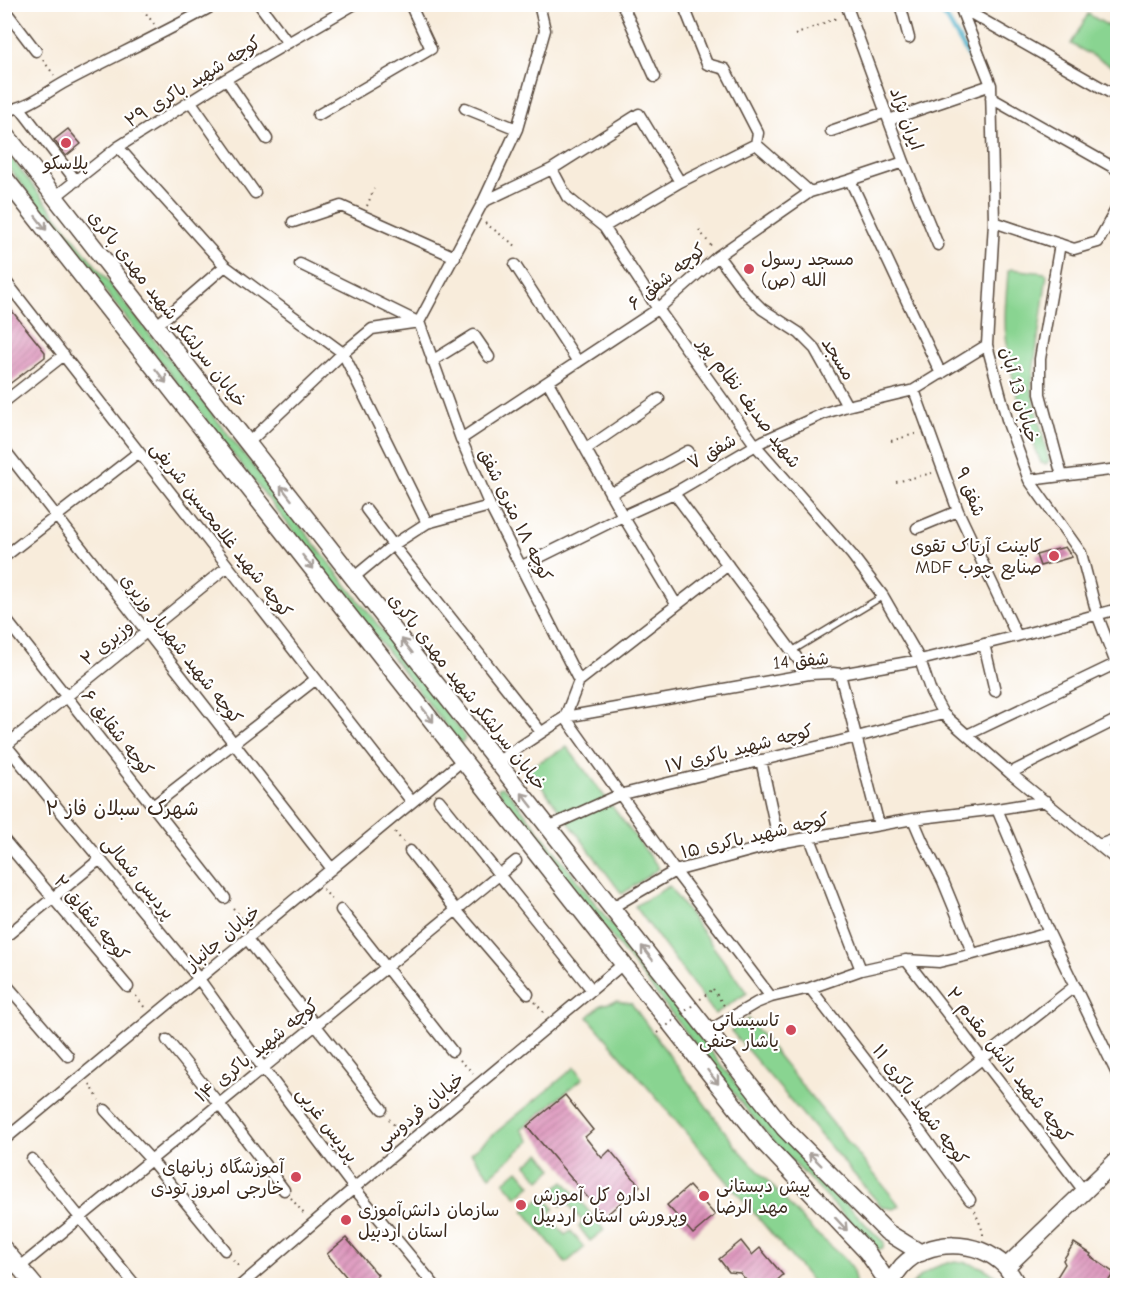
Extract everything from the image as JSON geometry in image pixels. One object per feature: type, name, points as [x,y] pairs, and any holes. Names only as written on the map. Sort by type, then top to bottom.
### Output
[{"type":"main road","name":"خیابان سرلشکر شهید مهدی باکری","points":[[4,132],[784,1128],[887,1232],[921,1253]]},
{"type":"main road","points":[[4,177],[765,1144],[867,1252],[888,1285],[902,1266],[921,1253],[935,1247],[950,1245],[966,1246],[994,1258],[1006,1268],[1018,1286]]},
{"type":"main road","points":[[463,760],[498,762]]},
{"type":"main road","points":[[1006,1268],[1118,1159]]},
{"type":"main road","points":[[4,1249],[35,1286]]},
{"type":"street","points":[[4,110],[20,108],[216,4]]},
{"type":"street","points":[[259,4],[288,43]]},
{"type":"street","name":"کوچه شهید باکری ۲۹","points":[[55,197],[118,147],[226,79],[354,4]]},
{"type":"street","points":[[318,115],[431,49],[410,4]]},
{"type":"street","points":[[419,322],[483,202],[517,129],[545,30],[539,4]]},
{"type":"street","points":[[622,4],[655,77]]},
{"type":"street","points":[[684,4],[707,64],[724,69],[739,94],[758,133],[756,144]]},
{"type":"street","points":[[900,4],[909,38]]},
{"type":"street","points":[[959,6],[1118,97]]},
{"type":"street","name":"خیابان 13 آبان","points":[[959,6],[991,85],[994,222],[987,345],[1008,423],[1029,480],[1081,553],[1097,615],[1116,667]]},
{"type":"street","points":[[4,9],[36,51]]},
{"type":"street","name":"ایران نژاد","points":[[847,9],[904,162],[938,245]]},
{"type":"street","points":[[226,79],[267,139]]},
{"type":"street","points":[[831,131],[991,85]]},
{"type":"street","points":[[991,98],[1118,170]]},
{"type":"street","points":[[191,102],[255,193]]},
{"type":"street","points":[[20,108],[76,181]]},
{"type":"street","points":[[465,108],[517,129]]},
{"type":"street","points":[[483,202],[552,169],[639,114],[680,182]]},
{"type":"street","points":[[604,227],[680,182],[756,144]]},
{"type":"street","points":[[756,144],[810,192]]},
{"type":"street","points":[[118,147],[225,266],[342,353],[427,523]]},
{"type":"street","name":"کوچه شفق ۶","points":[[461,439],[658,309],[718,256],[810,192],[904,162]]},
{"type":"street","name":"شهید صدیف نظام پور","points":[[552,169],[567,197],[604,227],[658,309],[756,446],[852,555],[883,596],[920,660],[931,692],[943,714]]},
{"type":"street","points":[[850,180],[941,374]]},
{"type":"street","points":[[292,222],[341,206],[454,257]]},
{"type":"street","points":[[994,222],[1074,249],[1098,242],[1118,206]]},
{"type":"street","points":[[1060,244],[1040,359],[1040,394],[1062,476]]},
{"type":"street","name":"مسجد","points":[[718,256],[744,291],[762,309],[799,333],[815,349],[847,406]]},
{"type":"street","points":[[300,264],[419,322]]},
{"type":"street","points":[[515,265],[578,362]]},
{"type":"street","points":[[156,326],[225,266]]},
{"type":"street","name":"کوچه شهید غلامحسین شریفی","points":[[4,279],[412,802]]},
{"type":"street","points":[[248,443],[342,353],[372,329],[419,322]]},
{"type":"street","name":"کوچه ۱۸ متری شفق","points":[[419,322],[461,439],[490,506],[579,681]]},
{"type":"street","points":[[432,361],[474,334],[489,357]]},
{"type":"street","name":"شفق ۷","points":[[522,566],[674,493],[763,441],[815,417],[847,406],[914,390],[987,345]]},
{"type":"street","points":[[4,402],[64,355]]},
{"type":"street","points":[[548,382],[610,494],[676,604]]},
{"type":"street","name":"شفق ۹","points":[[914,390],[958,511],[1017,636]]},
{"type":"street","points":[[586,449],[658,399]]},
{"type":"street","name":"کوچه شهید شهریار وزیری","points":[[4,449],[332,869]]},
{"type":"street","points":[[4,557],[140,452]]},
{"type":"street","points":[[610,494],[688,452]]},
{"type":"street","points":[[1029,480],[1118,469]]},
{"type":"street","points":[[674,493],[809,674]]},
{"type":"street","points":[[353,578],[393,545],[427,523],[490,506]]},
{"type":"street","points":[[366,509],[541,732]]},
{"type":"street","points":[[917,528],[958,511]]},
{"type":"street","points":[[728,565],[579,681],[565,717],[619,795],[771,997]]},
{"type":"street","name":"وزیری ۲","points":[[5,745],[228,566]]},
{"type":"street","name":"شفق 14","points":[[498,762],[565,717],[809,674],[840,674],[920,660],[1118,609]]},
{"type":"street","name":"کوچه شقایق ۶","points":[[4,617],[225,898]]},
{"type":"street","points":[[984,644],[995,691]]},
{"type":"street","points":[[967,735],[1116,667]]},
{"type":"street","points":[[840,674],[879,825]]},
{"type":"street","points":[[153,806],[316,679]]},
{"type":"street","points":[[943,714],[1118,861]]},
{"type":"street","name":"کوچه شهید باکری ۱۷","points":[[548,826],[619,795],[943,714]]},
{"type":"street","points":[[1010,772],[1118,719]]},
{"type":"street","name":"پردیس شمالی","points":[[5,745],[200,979]]},
{"type":"street","name":"خیابان جانباز","points":[[4,1140],[463,760]]},
{"type":"street","points":[[761,760],[778,843]]},
{"type":"street","points":[[439,800],[592,990]]},
{"type":"street","name":"کوچه شهید باکری ۱۵","points":[[611,908],[675,871],[778,843],[914,819],[1046,801]]},
{"type":"street","points":[[997,809],[1049,933],[1118,1076]]},
{"type":"street","points":[[914,819],[973,954]]},
{"type":"street","points":[[810,838],[861,970]]},
{"type":"street","points":[[1099,845],[1118,838]]},
{"type":"street","name":"کوچه شقایق ۲","points":[[4,840],[128,987]]},
{"type":"street","points":[[410,851],[456,910],[528,994]]},
{"type":"street","points":[[4,938],[100,859]]},
{"type":"street","name":"کوچه شهید باکری ۱۴","points":[[20,1267],[516,861]]},
{"type":"street","points":[[341,910],[452,1051]]},
{"type":"street","points":[[708,1031],[756,1003],[771,997],[810,988],[861,970],[906,960],[939,962],[1049,933]]},
{"type":"street","points":[[251,936],[315,1025],[382,1109]]},
{"type":"street","name":"کوچه شهید دانش مقدم ۲","points":[[906,960],[1084,1191]]},
{"type":"street","name":"خیابان فردوسی","points":[[244,1282],[623,964]]},
{"type":"street","name":"پردیس غربی","points":[[200,979],[263,1068],[354,1188],[435,1286]]},
{"type":"street","points":[[4,982],[68,1056]]},
{"type":"street","points":[[909,1116],[1075,986]]},
{"type":"street","name":"کوچه شهید باکری ۱۱","points":[[810,988],[909,1116],[970,1200]]},
{"type":"street","points":[[167,1040],[284,1190]]},
{"type":"street","points":[[105,1110],[225,1250]]},
{"type":"street","points":[[32,1159],[136,1286]]},
{"type":"lane","points":[[792,651],[883,596]]},
{"type":"path","points":[[139,4],[162,34]]},
{"type":"path","points":[[795,35],[847,9]]},
{"type":"path","points":[[36,51],[60,85]]},
{"type":"path","points":[[362,216],[374,189]]},
{"type":"path","points":[[475,217],[516,246]]},
{"type":"path","points":[[699,230],[718,256]]},
{"type":"path","points":[[891,441],[929,430]]},
{"type":"path","points":[[896,482],[943,470]]},
{"type":"path","points":[[387,823],[410,851]]},
{"type":"path","points":[[317,882],[341,910]]},
{"type":"path","points":[[225,898],[251,936]]},
{"type":"path","name":"کوچه شقایق ۲","points":[[128,987],[153,1017]]},
{"type":"path","points":[[658,1033],[713,989],[732,1017]]},
{"type":"path","points":[[528,994],[552,1022]]},
{"type":"path","points":[[452,1051],[481,1082]]},
{"type":"path","points":[[84,1075],[105,1110]]},
{"type":"path","points":[[382,1109],[408,1143]]},
{"type":"path","points":[[284,1190],[312,1223]]},
{"type":"path","points":[[970,1200],[983,1232],[981,1251]]},
{"type":"path","points":[[225,1250],[244,1282]]},
{"type":"green space","points":[[1088,14],[1117,31],[1115,68],[1071,44]]},
{"type":"green space","points":[[4,149],[463,733],[465,739],[460,744],[5,163]]},
{"type":"green space","points":[[1011,269],[1047,275],[1031,388],[1049,461],[1046,464],[1041,463],[1029,432],[1011,369],[1005,320],[1008,271]]},
{"type":"green space","points":[[567,747],[659,868],[622,894],[528,768]]},
{"type":"green space","points":[[502,787],[507,790],[754,1107],[884,1242],[883,1248],[877,1250],[749,1113],[499,792],[498,788]]},
{"type":"green space","points":[[669,886],[747,993],[715,1014],[635,906]]},
{"type":"green space","points":[[616,1001],[631,1003],[734,1144],[812,1230],[852,1267],[856,1285],[815,1285],[588,1017],[601,1005]]},
{"type":"green space","points":[[748,1019],[900,1206],[894,1209],[882,1207],[731,1031]]},
{"type":"green space","points":[[575,1067],[583,1078],[521,1129],[530,1141],[490,1176],[471,1153]]},
{"type":"green space","points":[[540,1153],[553,1169],[540,1180],[526,1165]]},
{"type":"green space","points":[[518,1170],[531,1185],[517,1197],[504,1182]]},
{"type":"green space","points":[[564,1181],[604,1230],[590,1241],[579,1227],[583,1222],[567,1202],[561,1206],[550,1193]]},
{"type":"green space","points":[[544,1196],[554,1209],[548,1215],[565,1235],[571,1231],[584,1248],[566,1263],[524,1211]]},
{"type":"green space","points":[[955,1261],[983,1268],[994,1274],[1005,1285],[912,1285],[931,1269]]},
{"type":"building","name":"پلاسکو","points":[[68,129],[81,144],[66,156],[54,140]]},
{"type":"building","points":[[4,301],[45,352],[45,357],[4,388]]},
{"type":"building","name":"کابینت آرتاک تقوی MDF صنایع چوب","points":[[1065,547],[1072,557],[1040,566],[1036,555]]},
{"type":"building","points":[[565,1095],[593,1130],[585,1137],[602,1158],[610,1150],[640,1186],[604,1217],[527,1126]]},
{"type":"building","points":[[689,1186],[715,1215],[693,1234],[667,1205]]},
{"type":"building","points":[[346,1238],[378,1275],[365,1286],[354,1286],[327,1254]]},
{"type":"building","points":[[741,1241],[752,1255],[760,1248],[783,1275],[771,1286],[751,1286],[740,1273],[729,1272],[719,1259]]},
{"type":"building","points":[[1074,1243],[1114,1273],[1105,1286],[1063,1286],[1055,1280],[1065,1264],[1063,1260]]},
{"type":"waterway","points":[[932,4],[947,19],[984,83]]},
{"type":"place","name":"پلاسکو","points":[[66,143]]},
{"type":"place","name":"مسجد رسول الله (ص)","points":[[749,269]]},
{"type":"place","name":"کابینت آرتاک تقوی MDF صنایع چوب","points":[[1054,556]]},
{"type":"place","name":"تاسیساتی یاشار حنفی","points":[[791,1030]]},
{"type":"place","name":"آموزشگاه زبانهای خارجی امروز تودی","points":[[296,1177]]},
{"type":"place","name":"پیش دبستانی مهد الرضا","points":[[704,1196]]},
{"type":"place","name":"اداره کل آموزش وپرورش استان اردبیل","points":[[521,1205]]},
{"type":"place","name":"سازمان دانش‌آموزی استان اردبیل","points":[[346,1220]]},
{"type":"district","name":"شهرک سبلان فاز ۲","points":[[122,808]]}]
